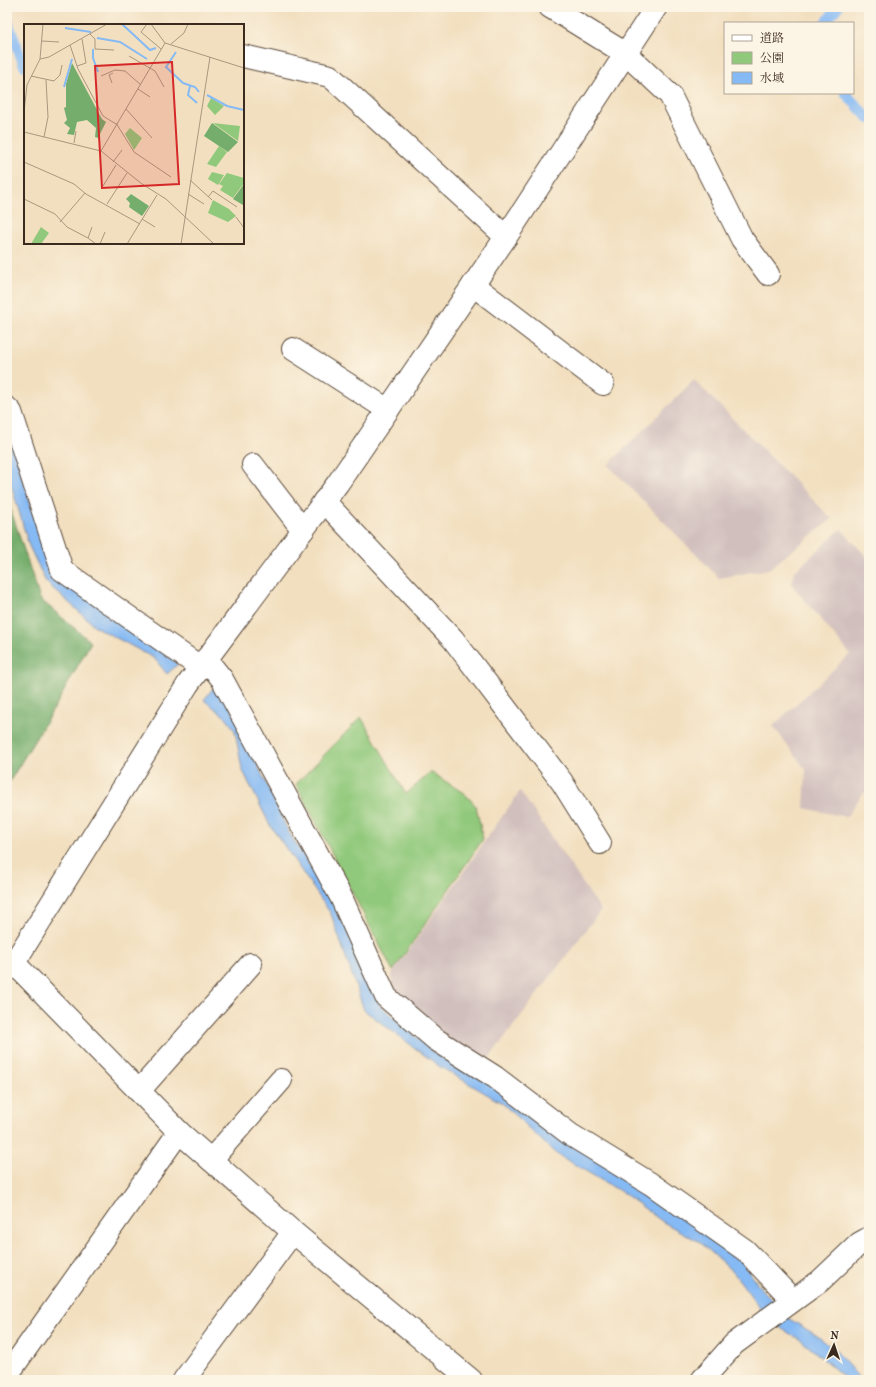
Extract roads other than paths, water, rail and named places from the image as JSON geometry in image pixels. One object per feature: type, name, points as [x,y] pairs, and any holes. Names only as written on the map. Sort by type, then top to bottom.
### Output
[{"type":"street","points":[[550,7],[626,54],[670,95],[742,239],[768,274]]},
{"type":"street","points":[[471,1380],[293,1232],[179,1132],[10,961],[188,684],[303,530],[388,410],[506,237],[656,7]]},
{"type":"street","points":[[249,61],[330,76],[506,237]]},
{"type":"street","points":[[473,285],[603,384]]},
{"type":"street","points":[[293,349],[388,410]]},
{"type":"street","points":[[7,408],[10,412],[62,570],[203,663],[222,679],[337,890],[386,997],[435,1039],[495,1077],[571,1135],[651,1184],[745,1250],[793,1300]]},
{"type":"street","points":[[253,465],[303,530]]},
{"type":"street","points":[[324,501],[453,639],[562,782],[600,842]]},
{"type":"street","points":[[139,1091],[251,964]]},
{"type":"street","points":[[211,1160],[280,1080]]},
{"type":"street","points":[[13,1367],[179,1132]]},
{"type":"street","points":[[184,1380],[293,1232]]},
{"type":"street","points":[[702,1380],[734,1344],[820,1281],[860,1243],[869,1238]]},
{"type":"water","points":[[7,424],[48,562],[178,664],[167,674],[154,658],[96,627],[46,582],[29,546],[7,470]]},
{"type":"water","points":[[213,688],[229,703],[288,831],[338,909],[380,1005],[437,1055],[504,1091],[712,1235],[742,1262],[763,1291],[791,1320],[816,1335],[835,1350],[861,1380],[846,1380],[801,1340],[782,1329],[763,1312],[734,1273],[700,1242],[663,1222],[625,1194],[555,1153],[502,1103],[439,1066],[364,1010],[331,914],[270,825],[242,769],[235,731],[227,718],[204,700]]},
{"type":"waterway","points":[[826,22],[838,7]]},
{"type":"waterway","points":[[7,19],[24,66]]},
{"type":"waterway","points":[[846,94],[869,119]]}]
